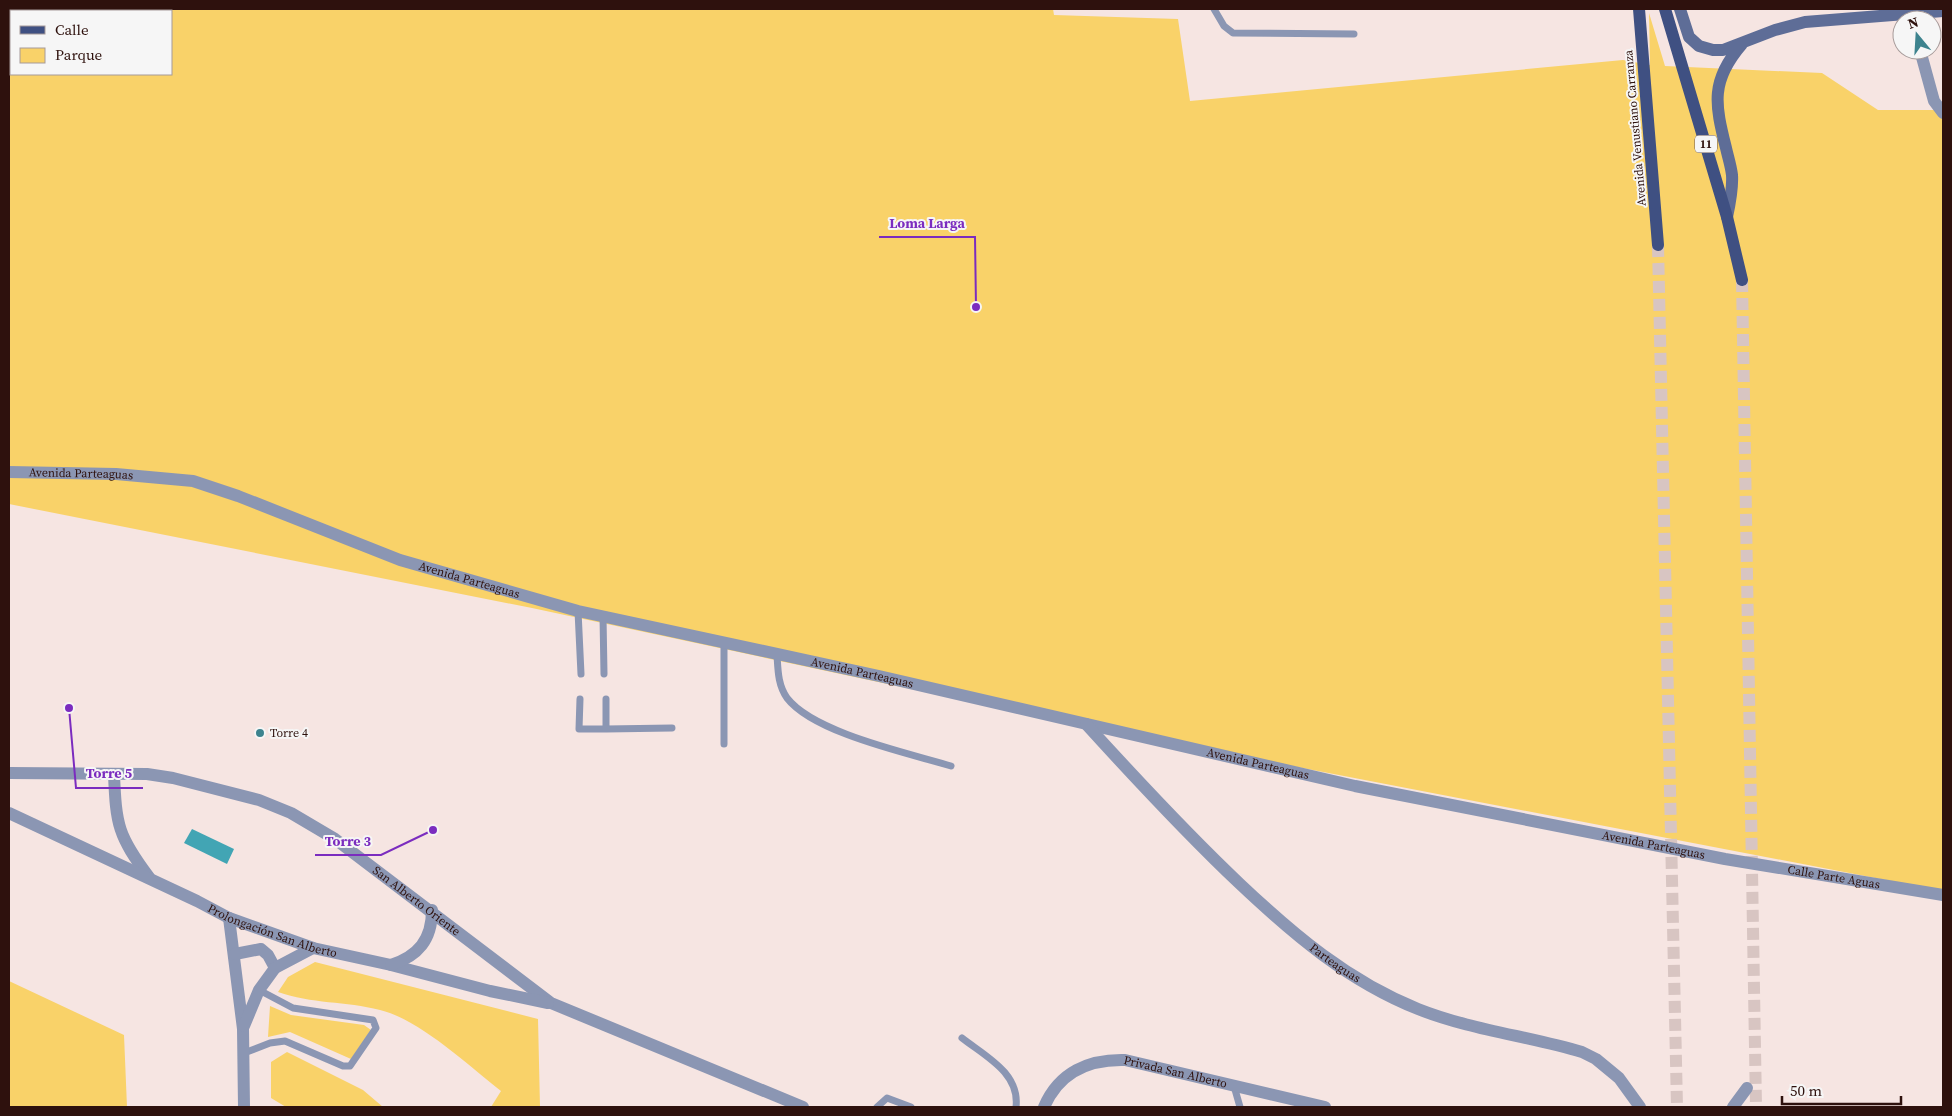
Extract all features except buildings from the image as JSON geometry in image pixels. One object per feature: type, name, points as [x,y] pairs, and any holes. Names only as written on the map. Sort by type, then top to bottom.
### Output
[{"type":"main road","name":"Avenida Venustiano Carranza","points":[[1638,9],[1658,245]]},
{"type":"main road","name":"11","points":[[1665,9],[1727,217],[1742,280]]},
{"type":"street","points":[[1680,9],[1689,37],[1699,46],[1713,50],[1723,50],[1775,30],[1805,22],[1892,15]]},
{"type":"street","points":[[1727,217],[1732,193],[1732,174],[1717,112],[1716,96],[1724,69],[1743,43]]},
{"type":"street","points":[[1923,60],[1934,101],[1943,113]]},
{"type":"street","name":"Avenida Parteaguas","points":[[9,472],[125,474],[193,481],[238,496],[400,560],[578,610],[724,641],[777,655],[1355,786],[1725,859]]},
{"type":"street","name":"Parteaguas","points":[[1086,724],[1157,803],[1226,871],[1292,932],[1332,963],[1372,988],[1419,1010],[1582,1052],[1596,1059],[1619,1078],[1640,1107]]},
{"type":"street","name":"San Alberto Oriente","points":[[9,773],[147,774],[173,778],[259,800],[291,813],[335,839],[432,910],[551,1003],[803,1107]]},
{"type":"street","points":[[114,774],[118,827],[135,858],[151,880]]},
{"type":"street","name":"Prolongación San Alberto","points":[[9,813],[229,918],[313,948],[391,965],[490,991],[551,1003]]},
{"type":"street","name":"Calle Parte Aguas","points":[[1725,859],[1943,895]]},
{"type":"street","points":[[391,965],[404,961],[420,949],[432,925],[432,910]]},
{"type":"street","points":[[229,918],[243,1029],[244,1107]]},
{"type":"street","points":[[243,1029],[259,990],[275,968],[313,948]]},
{"type":"street","points":[[235,954],[261,949],[268,955],[275,968]]},
{"type":"street","name":"Privada San Alberto","points":[[1044,1107],[1057,1085],[1075,1069],[1107,1060],[1125,1060],[1325,1107]]},
{"type":"street","points":[[1734,1107],[1747,1088]]},
{"type":"lane","points":[[1214,9],[1224,26],[1233,33],[1354,34]]},
{"type":"lane","points":[[578,610],[581,674]]},
{"type":"lane","points":[[603,616],[604,674]]},
{"type":"lane","points":[[724,641],[724,744]]},
{"type":"lane","points":[[777,655],[780,686],[787,698],[804,715],[859,738],[951,766]]},
{"type":"lane","points":[[580,699],[579,729],[672,728]]},
{"type":"lane","points":[[606,699],[606,729]]},
{"type":"lane","points":[[244,1053],[270,1043],[285,1041],[343,1066],[350,1066],[376,1028],[373,1020],[293,1008],[259,990]]},
{"type":"lane","points":[[962,1038],[1005,1071],[1013,1085],[1016,1107]]},
{"type":"lane","points":[[1234,1086],[1240,1107]]},
{"type":"lane","points":[[877,1107],[887,1098],[911,1107]]},
{"type":"green space","points":[[9,9],[1053,9],[1054,15],[1178,19],[1190,101],[1623,60],[1650,65],[1649,13],[1665,66],[1822,73],[1878,110],[1943,110],[1943,891],[1089,727],[532,608],[9,504]]},
{"type":"green space","points":[[315,962],[538,1019],[540,1107],[491,1107],[501,1091],[443,1044],[395,1015],[367,1007],[303,999],[278,992],[288,977]]},
{"type":"green space","points":[[9,981],[124,1035],[127,1107],[9,1107]]},
{"type":"green space","points":[[270,1006],[291,1015],[364,1025],[371,1030],[351,1059],[290,1032],[268,1037]]},
{"type":"green space","points":[[287,1052],[363,1090],[383,1107],[286,1107],[271,1098],[271,1062]]},
{"type":"water","points":[[192,829],[234,849],[227,864],[184,843]]},
{"type":"tunnel","points":[[1658,245],[1677,1107]]},
{"type":"tunnel","points":[[1742,280],[1756,1107]]},
{"type":"place","name":"Loma Larga","points":[[976,307]]},
{"type":"place","name":"Torre 5","points":[[69,708]]},
{"type":"place","name":"Torre 4","points":[[260,733]]},
{"type":"place","name":"Torre 3","points":[[433,830]]}]
